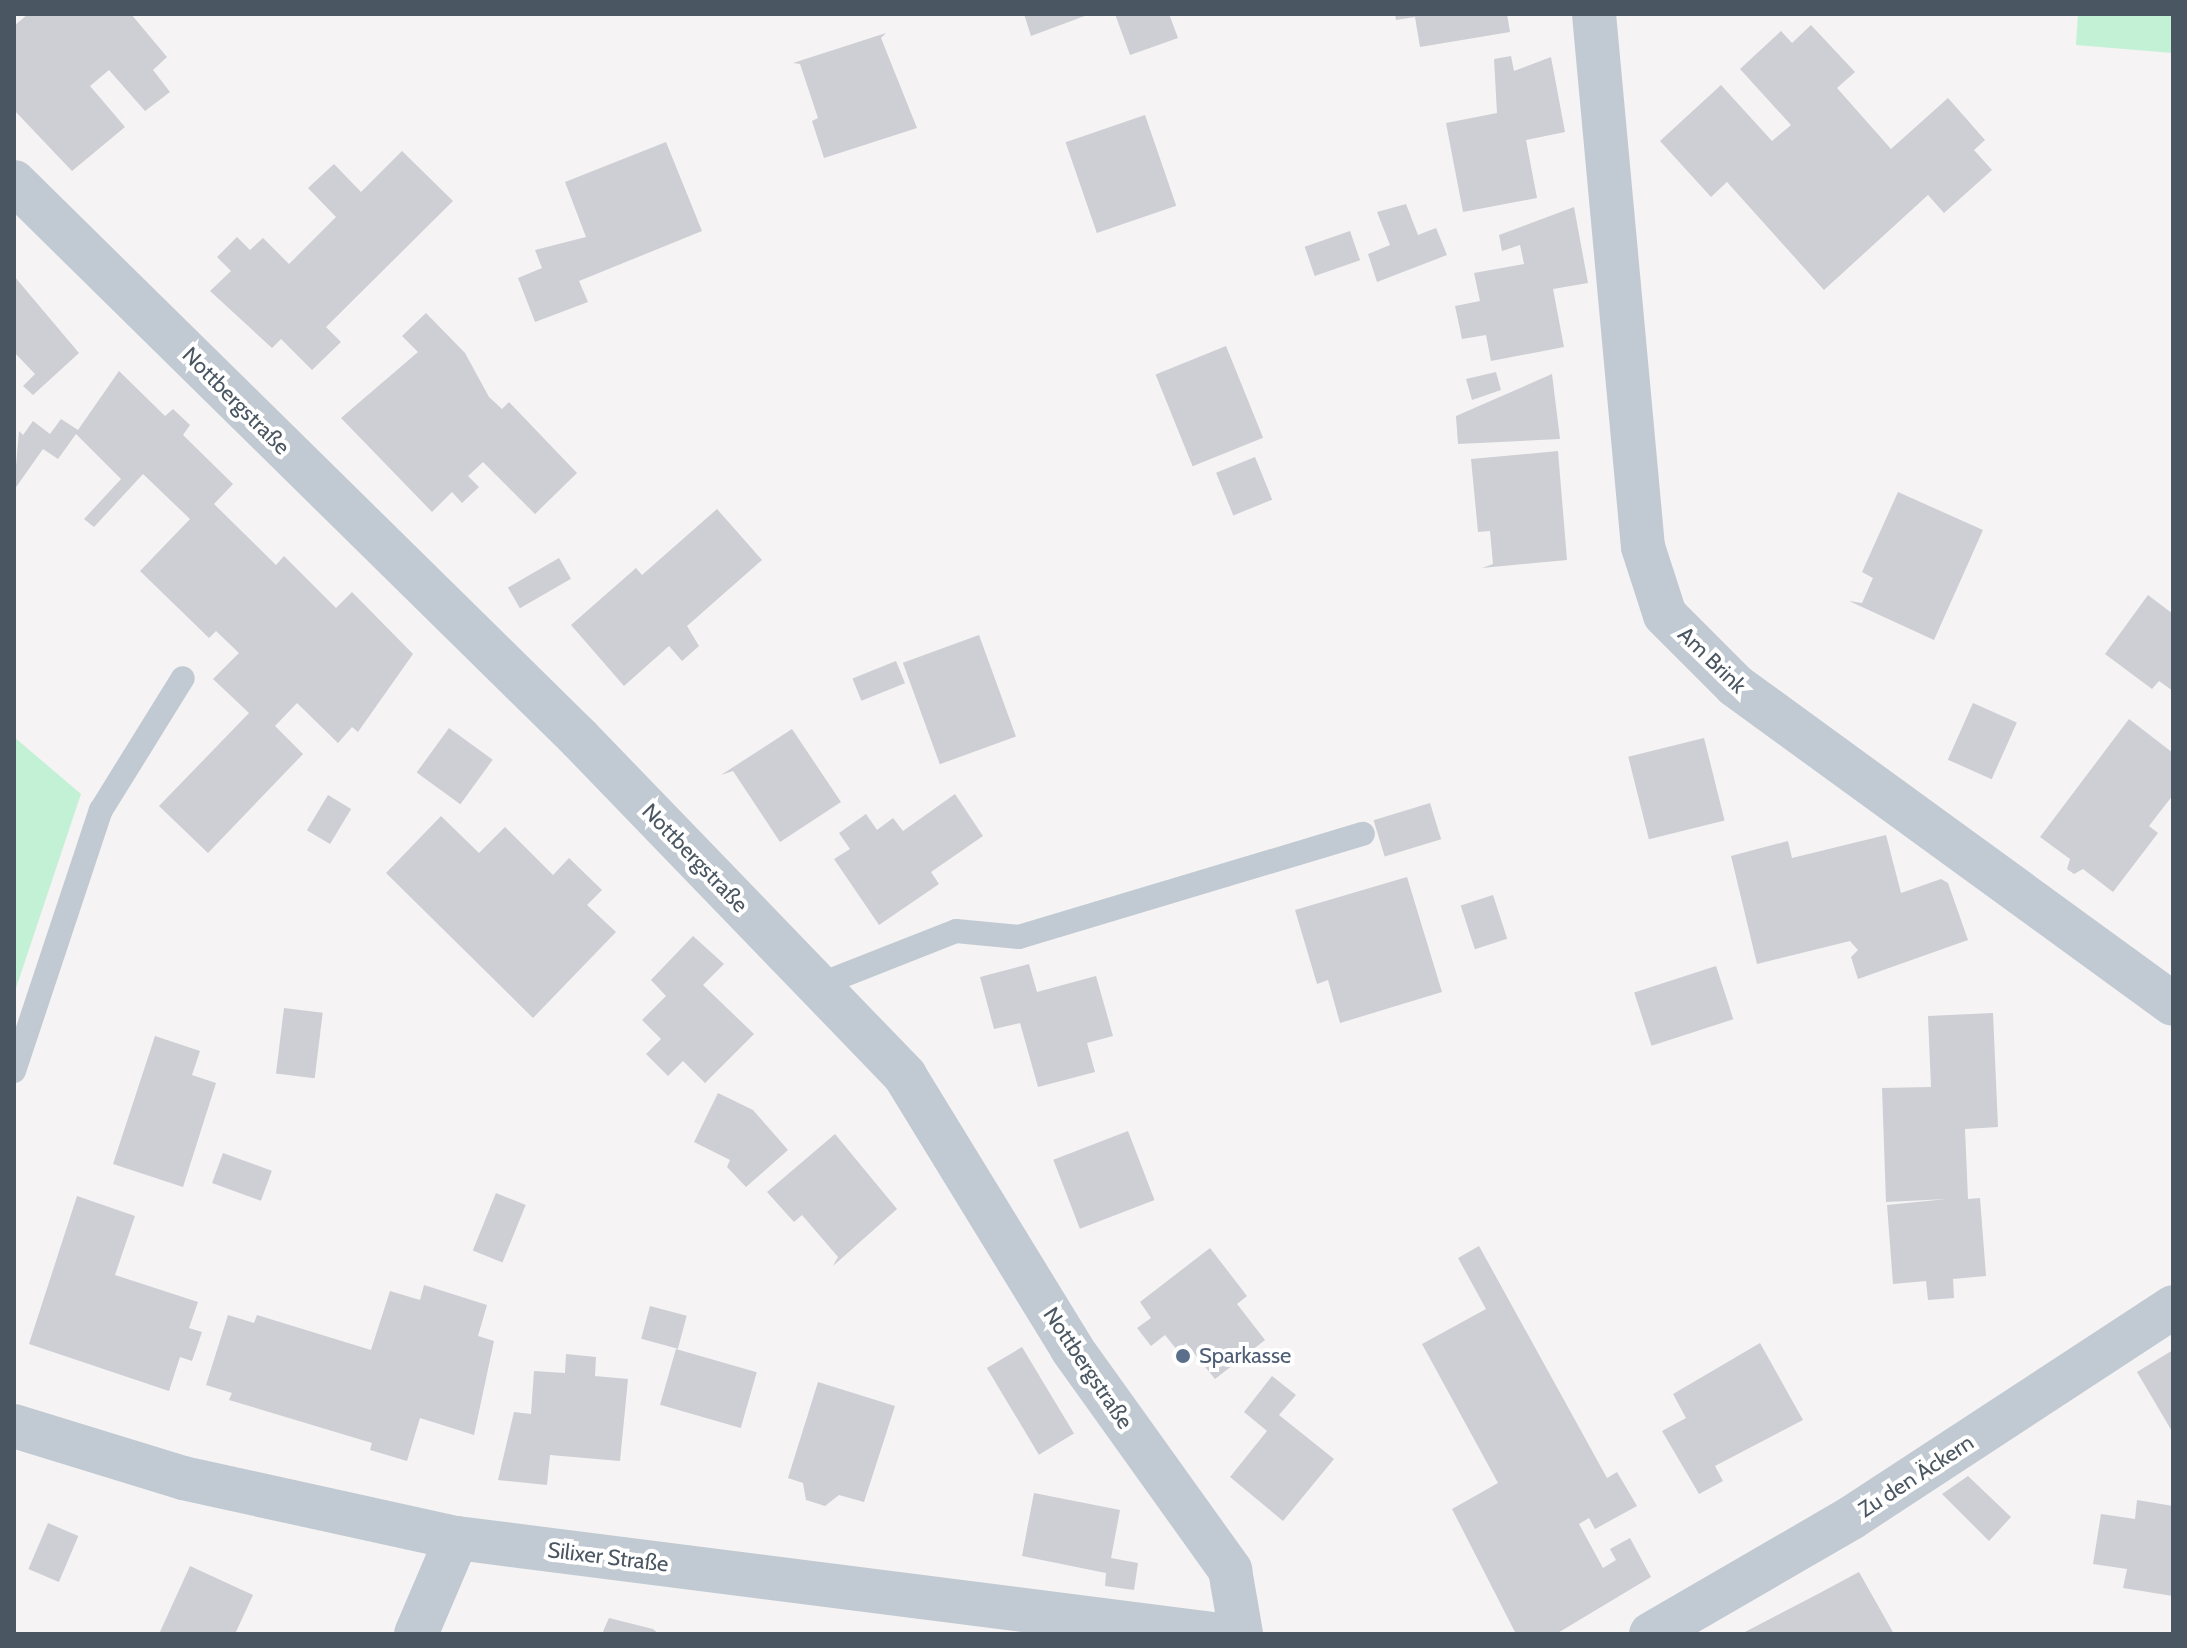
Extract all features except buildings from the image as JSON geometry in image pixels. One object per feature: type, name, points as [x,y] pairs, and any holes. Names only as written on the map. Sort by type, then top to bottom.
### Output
[{"type":"street","name":"Am Brink","points":[[1594,14],[1643,547],[1665,615],[1736,686],[2173,1004]]},
{"type":"street","name":"Nottbergstraße","points":[[14,182],[580,739],[905,1076],[1072,1349],[1230,1570],[1241,1634]]},
{"type":"street","name":"Zu den Äckern","points":[[1651,1634],[1851,1518],[2173,1307]]},
{"type":"street","name":"Silixer Straße","points":[[14,1426],[183,1478],[457,1538],[1213,1634]]},
{"type":"street","points":[[416,1634],[457,1538]]},
{"type":"lane","points":[[14,1071],[101,810],[183,678]]},
{"type":"lane","points":[[819,985],[956,931],[1019,937],[1363,834]]},
{"type":"green space","points":[[2078,14],[2173,14],[2173,53],[2076,45]]},
{"type":"green space","points":[[14,737],[81,794],[14,994]]},
{"type":"place","name":"Sparkasse","points":[[1183,1356]]}]
